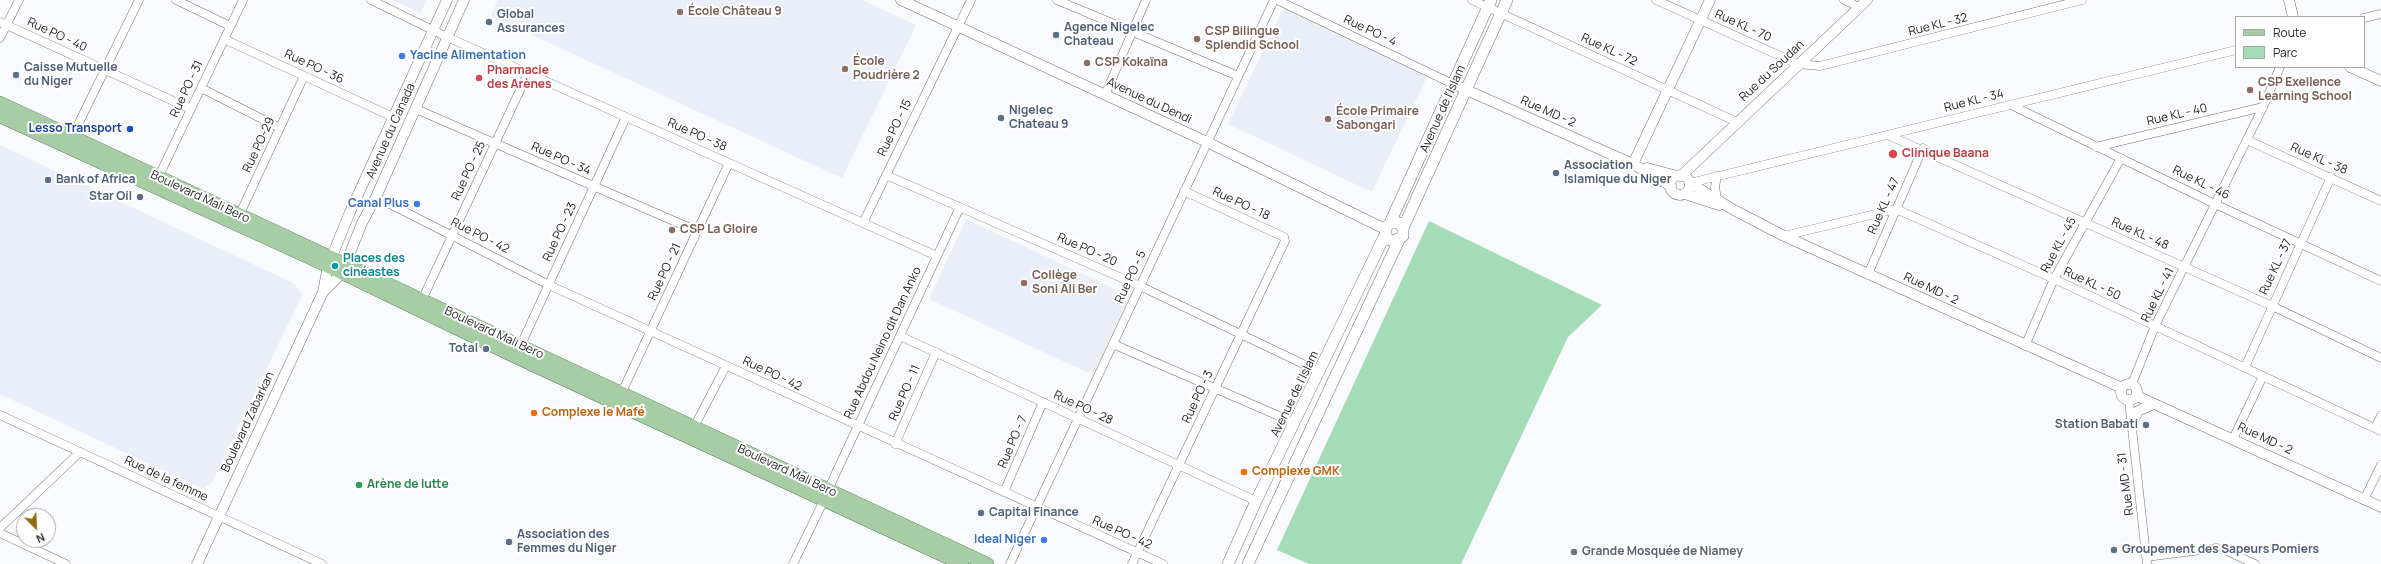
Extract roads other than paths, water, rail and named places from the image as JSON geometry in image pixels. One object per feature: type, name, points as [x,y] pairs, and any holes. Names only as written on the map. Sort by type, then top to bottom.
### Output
[{"type":"main road","name":"Avenue de l'Islam","points":[[1404,228],[1465,90],[1507,0]]},
{"type":"main road","name":"Avenue de l'Islam","points":[[1228,564],[1256,502],[1320,372],[1387,229],[1489,3]]},
{"type":"main road","name":"Boulevard Mali Bero","points":[[0,103],[69,142],[113,163],[330,262],[826,495],[987,564]]},
{"type":"main road","name":"Boulevard Mali Bero","points":[[0,116],[69,142]]},
{"type":"main road","points":[[1248,564],[1399,240],[1403,236],[1404,228],[1397,222],[1387,229],[1390,240],[1399,240]]},
{"type":"main road","name":"Boulevard Mali Bero","points":[[344,269],[422,300],[518,351],[622,392],[694,427],[962,564]]},
{"type":"street","points":[[0,38],[3,24],[18,0]]},
{"type":"street","points":[[69,142],[139,0]]},
{"type":"street","points":[[176,0],[230,26]]},
{"type":"street","name":"Rue PO - 31","points":[[156,183],[243,0]]},
{"type":"street","name":"Rue PO - 38","points":[[371,0],[447,37],[937,256]]},
{"type":"street","name":"Avenue du Canada","points":[[330,262],[393,117],[448,0]]},
{"type":"street","name":"Avenue du Canada","points":[[344,269],[362,223],[376,197],[464,0]]},
{"type":"street","name":"Avenue du Dendi","points":[[902,0],[1207,142],[1387,229]]},
{"type":"street","name":"Rue PO - 15","points":[[862,223],[971,0]]},
{"type":"street","points":[[1057,0],[1238,76]]},
{"type":"street","points":[[1105,95],[1146,0]]},
{"type":"street","name":"Rue PO - 5","points":[[1010,564],[1275,0]]},
{"type":"street","name":"Rue PO - 4","points":[[1275,0],[1453,84]]},
{"type":"street","name":"Rue KL - 72","points":[[1472,0],[1489,3],[1501,13],[1737,122]]},
{"type":"street","name":"Rue KL - 70","points":[[1656,0],[1798,64]]},
{"type":"street","points":[[1633,164],[1710,0]]},
{"type":"street","points":[[1844,0],[1863,4]]},
{"type":"street","name":"Rue KL - 32","points":[[1798,64],[1820,66],[1831,65],[2082,0]]},
{"type":"street","points":[[2289,0],[2292,16]]},
{"type":"street","name":"Rue du Soudan","points":[[1685,180],[1696,161],[1863,4]]},
{"type":"street","points":[[2365,18],[2381,14]]},
{"type":"street","name":"Rue PO - 40","points":[[3,24],[191,109]]},
{"type":"street","name":"Rue PO - 36","points":[[224,39],[393,117]]},
{"type":"street","name":"Rue KL - 34","points":[[1685,180],[1717,176],[2235,50]]},
{"type":"street","name":"Rue KL - 41","points":[[2132,384],[2155,326],[2247,140],[2280,68]]},
{"type":"street","points":[[2352,68],[2381,81]]},
{"type":"street","name":"Rue PO - 25","points":[[422,300],[528,73]]},
{"type":"street","name":"Rue PO-29","points":[[237,220],[304,76]]},
{"type":"street","name":"Rue MD - 2","points":[[1453,84],[1633,164],[1671,186]]},
{"type":"street","points":[[201,88],[280,128]]},
{"type":"street","name":"Rue KL - 46","points":[[2011,105],[2215,204],[2381,281]]},
{"type":"street","name":"Rue KL - 40","points":[[2096,147],[2263,106]]},
{"type":"street","name":"Rue PO - 34","points":[[416,109],[697,231]]},
{"type":"street","name":"Rue PO - 23","points":[[518,351],[626,117]]},
{"type":"street","name":"Rue KL - 48","points":[[1888,135],[1923,148],[2272,306],[2381,358]]},
{"type":"street","name":"Rue KL - 38","points":[[2247,140],[2381,201]]},
{"type":"street","name":"Rue KL - 47","points":[[1868,274],[1923,148]]},
{"type":"street","name":"Rue KL - 45","points":[[2025,346],[2054,279],[2122,158]]},
{"type":"street","name":"Rue PO - 21","points":[[622,392],[729,162]]},
{"type":"street","name":"Rue MD - 2","points":[[1633,164],[1685,180],[1732,209],[1784,236],[2025,346],[2122,388]]},
{"type":"street","name":"Rue PO - 20","points":[[886,175],[1140,286],[1320,372]]},
{"type":"street","points":[[1717,176],[1715,187],[1717,199]]},
{"type":"street","name":"Rue KL - 37","points":[[2245,367],[2331,177]]},
{"type":"street","points":[[1672,180],[1685,180],[1689,189],[1685,194],[1676,194],[1671,186],[1672,180]]},
{"type":"street","name":"Rue PO - 18","points":[[1184,191],[1284,237],[1285,241]]},
{"type":"street","name":"Rue MD - 2","points":[[1685,194],[1732,209]]},
{"type":"street","name":"Rue PO - 42","points":[[376,197],[549,285],[651,330],[895,444],[1163,564]]},
{"type":"street","name":"Rue Abdou Neino dit Dan Anko","points":[[793,564],[960,207]]},
{"type":"street","points":[[1784,236],[1896,209]]},
{"type":"street","name":"Rue KL - 50","points":[[1896,209],[2054,279],[2378,430]]},
{"type":"street","name":"Rue PO - 3","points":[[1132,564],[1285,241]]},
{"type":"street","name":"Boulevard Zabarkan","points":[[196,564],[323,292],[330,262]]},
{"type":"street","name":"Boulevard Zabarkan","points":[[323,292],[344,269]]},
{"type":"street","name":"Rue PO - 28","points":[[900,336],[1256,502]]},
{"type":"street","points":[[1113,344],[1295,423]]},
{"type":"street","name":"Rue PO - 11","points":[[895,444],[936,352]]},
{"type":"street","points":[[694,427],[726,366]]},
{"type":"street","points":[[2233,438],[2263,376]]},
{"type":"street","points":[[2132,384],[2137,388],[2133,398],[2122,397],[2122,388],[2125,385],[2132,384]]},
{"type":"street","name":"Rue MD - 2","points":[[2133,398],[2154,404],[2233,438],[2381,507]]},
{"type":"street","name":"Rue MD - 31","points":[[2133,398],[2131,425],[2147,561]]},
{"type":"street","name":"Rue PO - 7","points":[[1004,492],[1043,402]]},
{"type":"street","points":[[2131,425],[2138,411],[2154,404]]},
{"type":"street","name":"Rue de la femme","points":[[0,415],[322,564]]},
{"type":"street","points":[[2378,430],[2381,416]]},
{"type":"street","points":[[0,528],[80,452]]},
{"type":"street","points":[[2364,500],[2381,464]]},
{"type":"street","points":[[0,533],[66,564]]},
{"type":"street","points":[[2147,561],[2217,548],[2242,561],[2255,564]]},
{"type":"place","name":"École Château 9","points":[[680,12]]},
{"type":"place","name":"Global Assurances","points":[[489,22]]},
{"type":"place","name":"Agence Nigelec Chateau","points":[[1056,35]]},
{"type":"place","name":"CSP Bilingue Splendid School","points":[[1197,39]]},
{"type":"place","name":"Yacine Alimentation","points":[[402,56]]},
{"type":"place","name":"CSP Kokaïna","points":[[1087,63]]},
{"type":"place","name":"École Poudrière 2","points":[[845,69]]},
{"type":"place","name":"Caisse Mutuelle du Niger","points":[[16,75]]},
{"type":"place","name":"Pharmacie des Arènes","points":[[479,78]]},
{"type":"place","name":"CSP Exellence Learning School","points":[[2250,90]]},
{"type":"place","name":"Nigelec Chateau 9","points":[[1001,118]]},
{"type":"place","name":"École Primaire Sabongari","points":[[1328,119]]},
{"type":"place","name":"Lesso Transport","points":[[130,129]]},
{"type":"place","name":"Clinique Baana","points":[[1893,154]]},
{"type":"place","name":"Association Islamique du Niger","points":[[1556,173]]},
{"type":"place","name":"Bank of Africa","points":[[48,180]]},
{"type":"place","name":"Star Oil","points":[[140,197]]},
{"type":"place","name":"Canal Plus","points":[[417,204]]},
{"type":"place","name":"CSP La Gloire","points":[[672,230]]},
{"type":"place","name":"Places des cinéastes","points":[[335,266]]},
{"type":"place","name":"Collège Soni Ali Ber","points":[[1024,283]]},
{"type":"place","name":"Total","points":[[486,349]]},
{"type":"place","name":"Complexe le Mafé","points":[[534,413]]},
{"type":"place","name":"Station Babati","points":[[2146,425]]},
{"type":"place","name":"Complexe GMK","points":[[1244,472]]},
{"type":"place","name":"Arène de lutte","points":[[359,485]]},
{"type":"place","name":"Capital Finance","points":[[981,513]]},
{"type":"place","name":"Ideal Niger","points":[[1044,540]]},
{"type":"place","name":"Association des Femmes du Niger","points":[[509,542]]},
{"type":"place","name":"Groupement des Sapeurs Pomiers","points":[[2114,550]]},
{"type":"place","name":"Grande Mosquée de Niamey","points":[[1574,552]]}]
